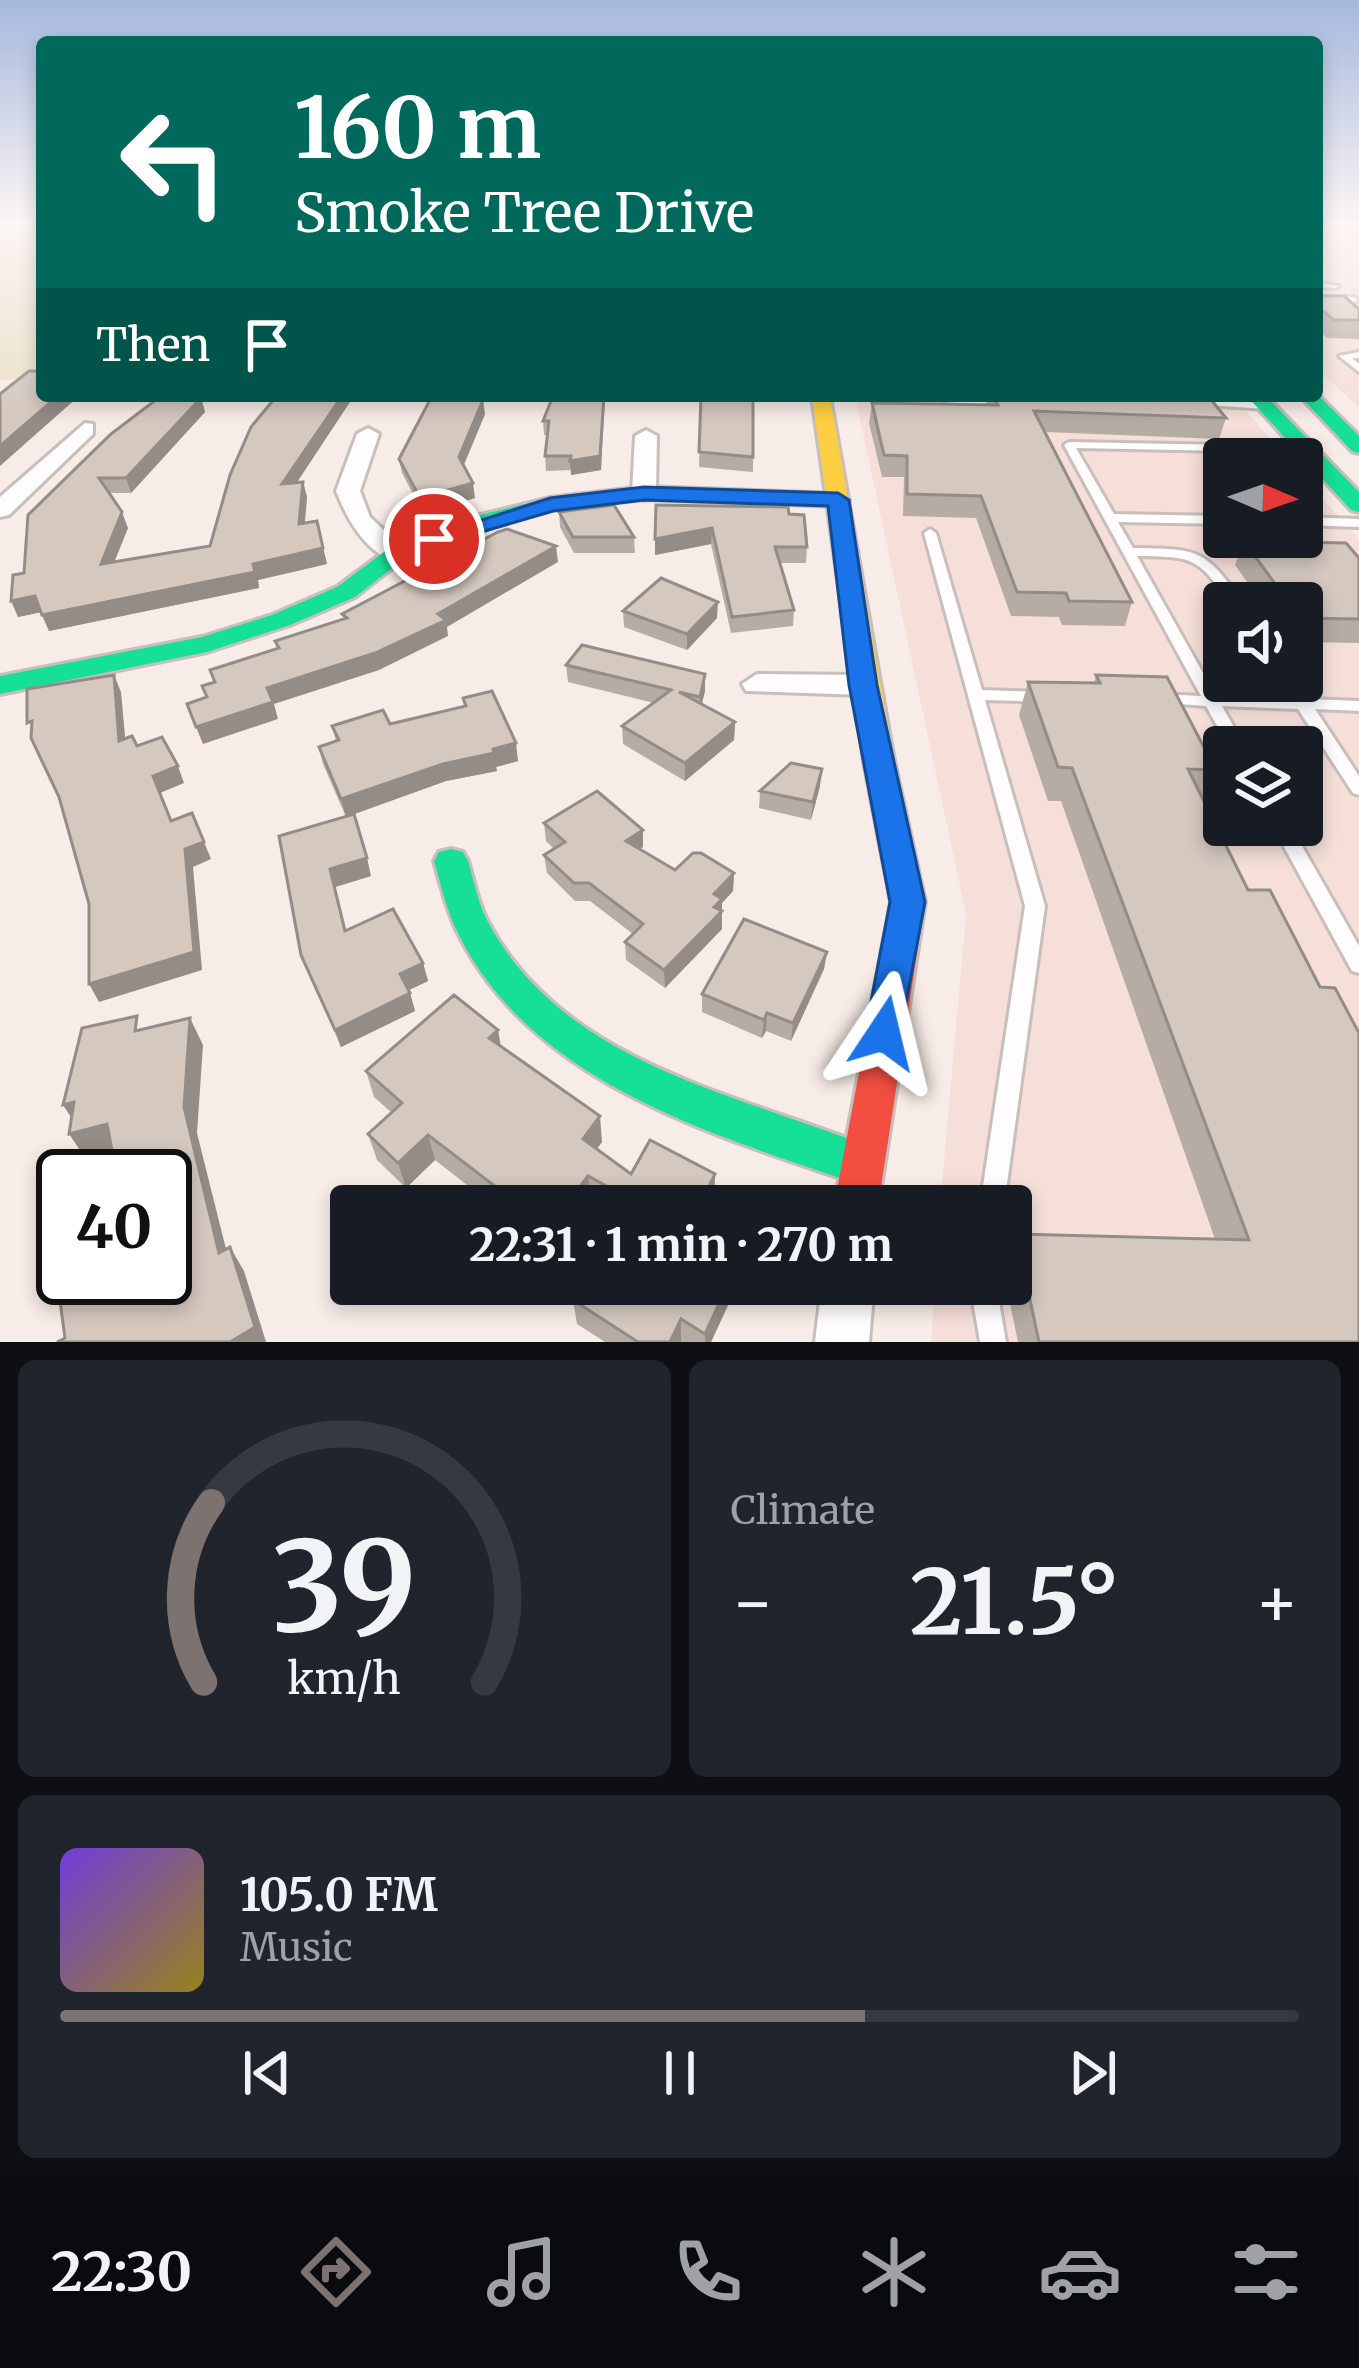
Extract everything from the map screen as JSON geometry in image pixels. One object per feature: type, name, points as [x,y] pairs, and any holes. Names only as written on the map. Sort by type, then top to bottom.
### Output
[{"type":"street","points":[[822,402],[863,685],[908,902],[858,1185]]},
{"type":"street","points":[[1272,402],[1359,506]]},
{"type":"street","points":[[1274,402],[1359,458]]},
{"type":"street","points":[[1315,402],[1359,447]]},
{"type":"street","points":[[0,510],[85,429]]},
{"type":"street","points":[[368,434],[348,491],[359,520],[397,554]]},
{"type":"street","points":[[644,493],[646,436]]},
{"type":"street","points":[[0,686],[207,644],[281,620],[346,592],[397,554],[472,524],[550,504],[644,493],[838,500]]},
{"type":"street","points":[[758,684],[863,685]]},
{"type":"street","points":[[451,861],[477,938],[544,1016],[643,1084],[860,1164]]},
{"type":"street","points":[[842,1342],[846,1305]]},
{"type":"lane","points":[[1328,286],[1335,286]]},
{"type":"lane","points":[[1323,300],[1354,300]]},
{"type":"lane","points":[[1359,355],[1344,356],[1359,369]]},
{"type":"lane","points":[[935,406],[992,402]]},
{"type":"lane","points":[[1203,447],[1069,445],[1203,685]]},
{"type":"lane","points":[[1108,518],[1203,520]]},
{"type":"lane","points":[[1323,522],[1359,523]]},
{"type":"lane","points":[[930,533],[1035,906],[995,1185]]},
{"type":"lane","points":[[1128,552],[1189,554],[1208,560],[1222,582]]},
{"type":"lane","points":[[978,695],[1071,698]]},
{"type":"lane","points":[[1142,699],[1203,701]]},
{"type":"lane","points":[[1242,702],[1359,706]]},
{"type":"lane","points":[[1303,704],[1359,789]]},
{"type":"lane","points":[[1293,846],[1359,965]]},
{"type":"lane","points":[[987,1305],[993,1342]]},
{"type":"shaded area","points":[[0,286],[36,286],[36,377],[0,380]]},
{"type":"shaded area","points":[[1323,286],[1359,286],[1359,407],[1323,374]]},
{"type":"shaded area","points":[[856,402],[1238,402],[1270,438],[1203,438],[1203,558],[1323,558],[1323,499],[1359,540],[1359,1342],[931,1342],[934,1305],[1032,1305],[1032,1185],[942,1185],[966,914]]},
{"type":"building","points":[[1323,296],[1344,296],[1359,309],[1359,320],[1334,320],[1323,311]]},
{"type":"building","points":[[29,371],[36,371],[36,402],[51,402],[0,446],[0,394]]},
{"type":"building","points":[[153,402],[197,402],[126,478],[99,478],[122,512],[101,564],[210,546],[230,475],[251,427],[272,402],[338,402],[282,484],[303,482],[299,524],[317,521],[323,548],[253,564],[255,572],[42,615],[35,596],[11,601],[13,575],[24,573],[28,515],[111,434]]},
{"type":"building","points":[[429,402],[482,402],[459,457],[473,483],[420,498],[399,459]]},
{"type":"building","points":[[551,402],[604,402],[600,456],[570,461],[571,456],[545,456],[549,421],[543,421]]},
{"type":"building","points":[[701,402],[753,402],[753,457],[699,452]]},
{"type":"building","points":[[1213,402],[1226,418],[1034,411],[1132,602],[1069,601],[1066,593],[1017,592],[981,496],[907,494],[907,456],[884,455],[872,403]]},
{"type":"building","points":[[614,505],[634,537],[573,537],[559,512]]},
{"type":"building","points":[[656,505],[788,507],[789,514],[804,515],[807,547],[775,547],[794,610],[732,617],[712,528],[655,539]]},
{"type":"building","points":[[507,529],[556,546],[438,614],[446,620],[375,653],[267,688],[273,702],[196,727],[187,704],[207,697],[202,686],[215,682],[210,670],[279,648],[275,641],[347,618],[342,614]]},
{"type":"building","points":[[1323,543],[1346,543],[1359,558],[1359,619],[1323,618],[1323,582],[1274,582],[1256,558],[1323,558]]},
{"type":"building","points":[[661,578],[718,602],[687,634],[623,611]]},
{"type":"building","points":[[582,645],[705,674],[700,697],[679,692],[735,722],[685,763],[622,726],[671,690],[566,665]]},
{"type":"building","points":[[114,675],[119,741],[132,736],[137,746],[162,737],[178,766],[153,776],[171,821],[192,813],[204,842],[185,849],[194,952],[89,984],[89,904],[59,797],[31,738],[27,689]]},
{"type":"building","points":[[1096,675],[1167,677],[1203,745],[1203,770],[1188,769],[1203,799],[1203,846],[1226,846],[1248,890],[1270,890],[1320,987],[1335,988],[1359,1033],[1359,1342],[1039,1342],[1031,1305],[1032,1234],[1249,1240],[1072,768],[1058,767],[1028,682],[1100,683]]},
{"type":"building","points":[[492,691],[516,743],[341,799],[319,747],[339,740],[332,726],[383,710],[390,724],[466,706],[463,698]]},
{"type":"building","points":[[791,763],[822,769],[813,802],[760,791]]},
{"type":"building","points":[[597,791],[643,830],[626,841],[675,870],[693,853],[701,853],[734,873],[714,894],[722,899],[714,907],[722,911],[664,970],[625,942],[643,924],[589,883],[574,883],[544,855],[565,842],[544,823]]},
{"type":"building","points":[[354,814],[367,858],[330,869],[345,931],[393,909],[423,963],[400,974],[410,993],[335,1030],[301,955],[279,836]]},
{"type":"building","points":[[744,919],[827,952],[793,1023],[767,1013],[764,1020],[702,994]]},
{"type":"building","points":[[454,995],[498,1030],[489,1038],[600,1116],[583,1139],[631,1174],[650,1140],[715,1174],[710,1185],[604,1185],[588,1176],[581,1185],[493,1185],[428,1135],[398,1163],[368,1134],[402,1103],[366,1071]]},
{"type":"building","points":[[137,1016],[135,1031],[190,1018],[184,1107],[219,1253],[230,1247],[255,1327],[230,1342],[57,1342],[65,1338],[61,1305],[192,1305],[192,1149],[112,1149],[107,1124],[69,1134],[74,1102],[63,1105],[82,1028]]},
{"type":"building","points":[[581,1305],[718,1305],[705,1334],[681,1319],[670,1342],[638,1342]]},
{"type":"traffic: fast","points":[[1262,402],[1359,505]]},
{"type":"traffic: fast","points":[[1315,402],[1359,447]]},
{"type":"traffic: fast","points":[[0,685],[207,644],[281,620],[346,592],[396,554],[472,524],[550,504],[644,493],[838,500]]},
{"type":"traffic: fast","points":[[451,861],[474,931],[506,978],[546,1019],[643,1082],[860,1164]]},
{"type":"traffic: slow","points":[[822,402],[879,761]]},
{"type":"traffic: jam","points":[[860,1185],[908,902],[879,761]]},
{"type":"route","points":[[434,539],[550,504],[644,493],[838,500],[863,685],[908,902],[884,1033]]}]
